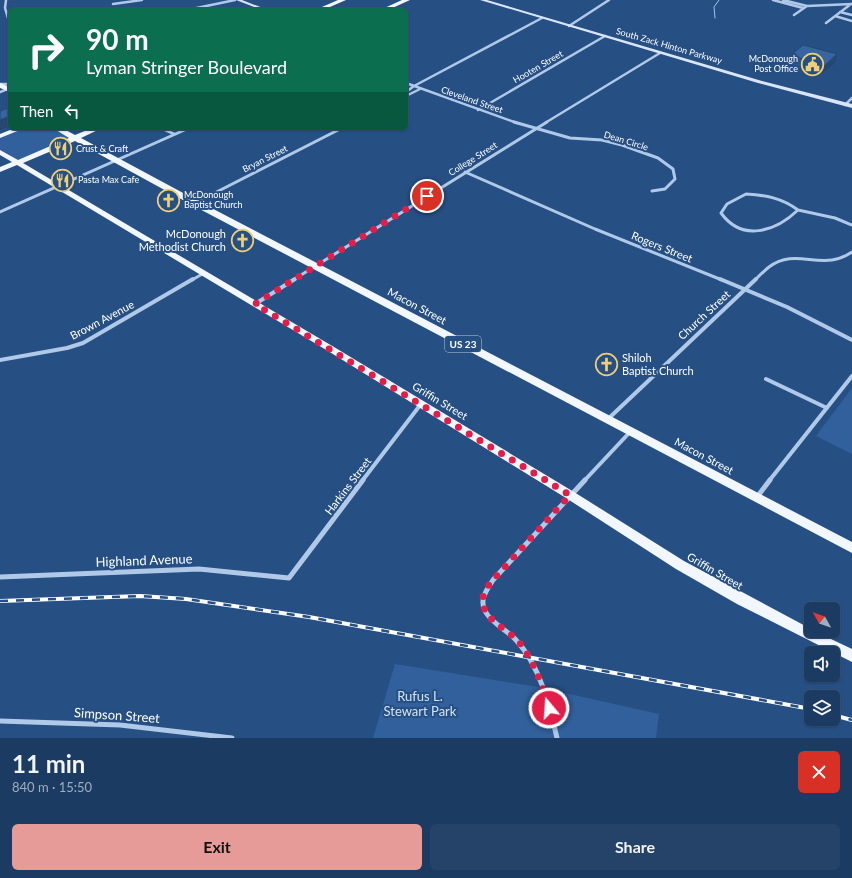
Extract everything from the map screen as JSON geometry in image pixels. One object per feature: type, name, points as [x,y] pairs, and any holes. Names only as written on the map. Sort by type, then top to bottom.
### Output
[{"type":"main road","points":[[236,0],[260,8]]},
{"type":"main road","points":[[323,8],[343,0]]},
{"type":"main road","points":[[388,8],[408,0]]},
{"type":"main road","name":"South Zack Hinton Parkway","points":[[482,0],[760,82],[852,106]]},
{"type":"main road","points":[[0,136],[16,130]]},
{"type":"main road","name":"Macon Street","points":[[60,130],[195,203],[852,548]]},
{"type":"main road","points":[[0,170],[93,130]]},
{"type":"main road","name":"Griffin Street","points":[[0,152],[421,404],[570,495],[680,565],[742,600],[852,656]]},
{"type":"street","points":[[6,0],[5,8],[8,18]]},
{"type":"street","points":[[113,4],[142,0]]},
{"type":"street","points":[[196,8],[236,0]]},
{"type":"street","points":[[570,26],[609,0]]},
{"type":"street","points":[[773,0],[803,8]]},
{"type":"street","points":[[783,0],[807,6],[852,4]]},
{"type":"street","points":[[835,5],[841,0]]},
{"type":"street","points":[[826,23],[852,4]]},
{"type":"street","points":[[794,15],[807,6]]},
{"type":"street","points":[[0,7],[5,8]]},
{"type":"street","points":[[840,12],[852,15]]},
{"type":"street","points":[[835,16],[852,20]]},
{"type":"street","points":[[408,90],[542,18]]},
{"type":"street","name":"Hooten Street","points":[[478,110],[605,36]]},
{"type":"street","name":"College Street","points":[[255,304],[465,172],[660,53]]},
{"type":"street","name":"Cleveland Street","points":[[408,84],[478,110],[535,129]]},
{"type":"street","points":[[408,95],[420,89]]},
{"type":"street","points":[[845,105],[852,98]]},
{"type":"street","name":"Dean Circle","points":[[535,129],[570,138],[602,140],[615,143],[665,162],[673,169],[675,179],[665,189],[652,191]]},
{"type":"street","points":[[165,130],[174,134]]},
{"type":"street","points":[[0,212],[184,130]]},
{"type":"street","name":"Bryan Street","points":[[195,203],[338,130]]},
{"type":"street","name":"Rogers Street","points":[[465,172],[566,217],[821,323],[852,340]]},
{"type":"street","points":[[798,210],[793,217],[776,226],[758,232],[732,226],[725,220],[721,213],[727,204],[746,194],[764,194],[780,198],[798,210],[835,218],[852,225]]},
{"type":"street","name":"Church Street","points":[[608,420],[769,267],[783,260],[798,258],[825,261],[840,260],[852,252]]},
{"type":"street","name":"Brown Avenue","points":[[0,360],[67,348],[82,343],[204,273]]},
{"type":"street","points":[[756,497],[852,376]]},
{"type":"street","points":[[766,379],[827,408]]},
{"type":"street","name":"Harkins Street","points":[[289,578],[421,404]]},
{"type":"street","points":[[557,738],[553,718],[541,684],[528,656],[519,642],[488,615],[484,608],[484,593],[493,580],[630,431]]},
{"type":"street","name":"Highland Avenue","points":[[0,578],[199,569],[289,578]]},
{"type":"street","name":"Simpson Street","points":[[0,721],[120,724],[232,738]]},
{"type":"green space","points":[[13,130],[60,130],[74,138],[18,162],[0,152],[0,135]]},
{"type":"green space","points":[[852,388],[852,454],[816,436]]},
{"type":"green space","name":"Rufus L. Stewart Park","points":[[395,664],[538,687],[659,714],[656,738],[373,738]]},
{"type":"building","points":[[803,45],[837,54],[824,66],[791,55]]},
{"type":"building","points":[[8,108],[8,117],[0,120],[0,111]]},
{"type":"waterway","points":[[715,18],[714,7],[719,0]]},
{"type":"railway","points":[[0,601],[140,596],[186,599],[309,617],[804,708]]},
{"type":"railway","points":[[840,717],[852,720]]},
{"type":"place","name":"McDonough Post Office","points":[[813,64]]},
{"type":"place","name":"Crust & Craft","points":[[61,149]]},
{"type":"place","name":"Pasta Max Cafe","points":[[62,180]]},
{"type":"place","name":"McDonough Baptist Church","points":[[169,200]]},
{"type":"place","name":"McDonough Methodist Church","points":[[242,240]]},
{"type":"place","name":"Shiloh Baptist Church","points":[[606,364]]},
{"type":"route","points":[[427,196],[255,304],[570,495],[493,580],[484,593],[483,601],[484,608],[488,615],[519,642],[528,656],[541,684],[549,708]]}]
